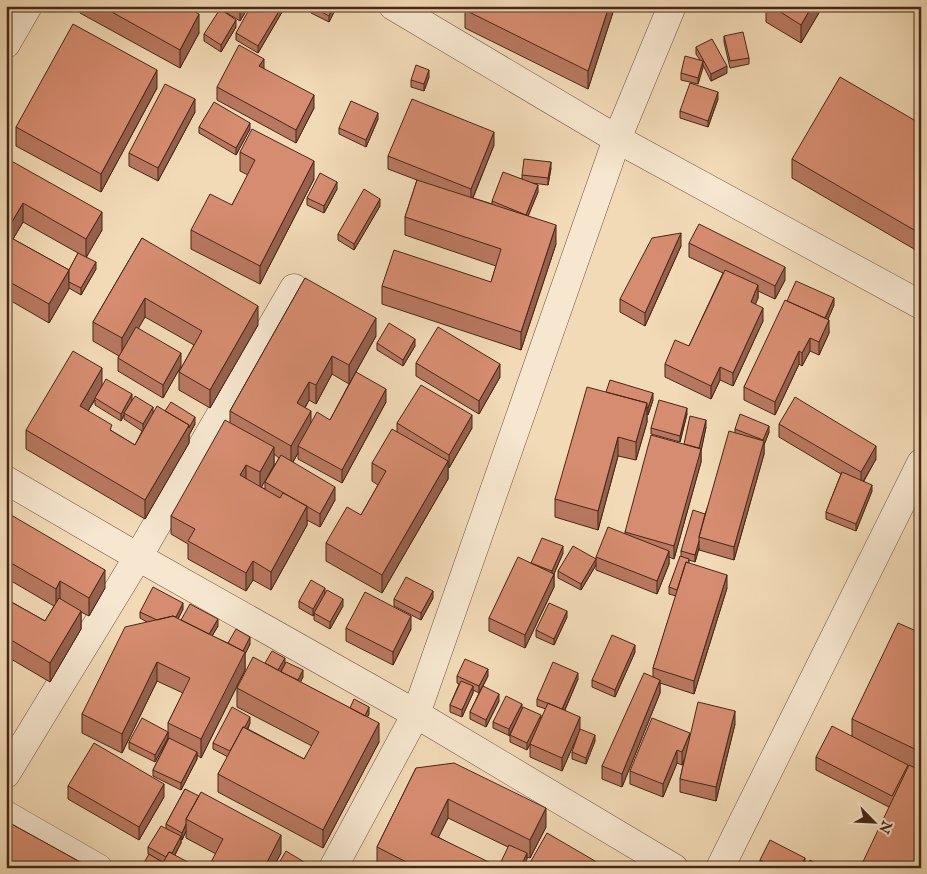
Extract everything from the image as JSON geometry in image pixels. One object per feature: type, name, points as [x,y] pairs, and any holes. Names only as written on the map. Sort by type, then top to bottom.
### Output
[{"type":"street","points":[[6,44],[28,6]]},
{"type":"street","points":[[393,6],[617,139],[921,305]]},
{"type":"street","points":[[333,868],[416,714],[617,139],[672,6]]},
{"type":"street","points":[[6,774],[138,557],[294,288]]},
{"type":"street","points":[[720,868],[921,463]]},
{"type":"street","points":[[6,480],[416,714],[674,868]]},
{"type":"street","points":[[6,815],[98,868]]},
{"type":"building","points":[[101,6],[184,6],[199,14],[180,50]]},
{"type":"building","points":[[251,6],[282,6],[258,46],[236,33]]},
{"type":"building","points":[[311,6],[333,6],[329,16]]},
{"type":"building","points":[[467,6],[609,6],[588,71],[465,10]]},
{"type":"building","points":[[771,6],[812,6],[801,25]]},
{"type":"building","points":[[220,9],[236,20],[221,45],[204,34]]},
{"type":"building","points":[[73,24],[157,70],[101,174],[16,127]]},
{"type":"building","points":[[743,32],[749,58],[730,61],[724,36]]},
{"type":"building","points":[[712,39],[727,66],[711,74],[696,47]]},
{"type":"building","points":[[239,45],[264,59],[259,66],[314,95],[296,130],[217,87]]},
{"type":"building","points":[[685,56],[703,61],[698,78],[681,73]]},
{"type":"building","points":[[416,65],[429,70],[424,84],[411,80]]},
{"type":"building","points":[[840,77],[921,124],[921,234],[792,159]]},
{"type":"building","points":[[690,83],[718,92],[708,121],[680,111]]},
{"type":"building","points":[[165,84],[195,99],[158,168],[129,153]]},
{"type":"building","points":[[412,99],[494,132],[471,189],[388,156]]},
{"type":"building","points":[[351,101],[378,113],[366,140],[339,128]]},
{"type":"building","points":[[214,102],[250,123],[236,148],[199,127]]},
{"type":"building","points":[[252,129],[314,161],[260,266],[191,230],[210,194],[232,205],[255,160],[240,152]]},
{"type":"building","points":[[6,158],[102,212],[86,239],[23,203],[6,232]]},
{"type":"building","points":[[524,159],[551,162],[548,178],[522,175]]},
{"type":"building","points":[[503,172],[538,185],[526,215],[492,201]]},
{"type":"building","points":[[320,173],[337,182],[324,206],[307,198]]},
{"type":"building","points":[[417,180],[556,225],[521,332],[382,286],[394,250],[491,282],[501,249],[405,217]]},
{"type":"building","points":[[364,189],[380,199],[354,244],[338,234]]},
{"type":"building","points":[[699,224],[785,267],[775,286],[689,243]]},
{"type":"building","points":[[681,233],[645,313],[620,299],[652,238]]},
{"type":"building","points":[[6,235],[69,270],[49,304],[6,280]]},
{"type":"building","points":[[142,238],[258,306],[210,390],[179,372],[202,331],[145,298],[122,338],[93,322]]},
{"type":"building","points":[[78,253],[96,262],[81,288],[69,282],[69,270]]},
{"type":"building","points":[[725,270],[758,285],[751,302],[763,308],[733,373],[720,367],[711,386],[665,364],[675,340],[689,346]]},
{"type":"building","points":[[305,278],[376,318],[349,365],[332,356],[316,385],[309,382],[297,403],[311,411],[291,446],[230,411]]},
{"type":"building","points":[[796,281],[834,298],[825,318],[787,301]]},
{"type":"building","points":[[785,300],[829,320],[819,342],[810,338],[802,353],[799,351],[775,402],[744,387]]},
{"type":"building","points":[[389,323],[415,339],[403,360],[377,343]]},
{"type":"building","points":[[136,327],[181,353],[163,385],[118,358]]},
{"type":"building","points":[[438,327],[500,364],[479,401],[416,363]]},
{"type":"building","points":[[73,351],[102,368],[80,406],[112,425],[110,430],[135,445],[157,406],[189,425],[145,500],[26,430]]},
{"type":"building","points":[[356,372],[386,389],[342,470],[298,446],[317,412],[330,420]]},
{"type":"building","points":[[106,379],[132,394],[121,414],[95,398]]},
{"type":"building","points":[[610,380],[653,393],[648,408],[647,403],[606,392]]},
{"type":"building","points":[[421,385],[472,415],[449,455],[397,423]]},
{"type":"building","points":[[587,387],[647,403],[636,442],[618,437],[598,511],[555,499]]},
{"type":"building","points":[[135,396],[153,407],[143,424],[124,413]]},
{"type":"building","points":[[795,397],[876,446],[861,472],[779,424]]},
{"type":"building","points":[[659,400],[687,408],[680,436],[651,428]]},
{"type":"building","points":[[171,402],[195,417],[189,428],[189,425],[165,411]]},
{"type":"building","points":[[740,414],[769,426],[763,440],[735,429]]},
{"type":"building","points":[[690,416],[706,420],[699,448],[684,444]]},
{"type":"building","points":[[225,420],[274,447],[260,472],[246,465],[240,475],[280,498],[283,493],[307,506],[271,572],[253,561],[246,573],[188,541],[195,529],[171,516]]},
{"type":"building","points":[[392,429],[448,461],[382,575],[326,543],[347,507],[361,515],[386,471],[372,463]]},
{"type":"building","points":[[729,431],[764,441],[734,547],[699,537]]},
{"type":"building","points":[[651,435],[701,449],[674,546],[625,532]]},
{"type":"building","points":[[281,455],[335,487],[320,514],[265,482]]},
{"type":"building","points":[[842,472],[872,485],[856,524],[826,512]]},
{"type":"building","points":[[693,510],[705,514],[695,555],[681,551]]},
{"type":"building","points":[[6,512],[105,570],[89,598],[60,581],[56,589],[6,560]]},
{"type":"building","points":[[608,527],[669,551],[657,581],[596,557]]},
{"type":"building","points":[[542,538],[563,546],[552,571],[531,563]]},
{"type":"building","points":[[573,546],[596,559],[581,584],[558,571]]},
{"type":"building","points":[[680,556],[689,559],[688,563],[686,562],[677,590],[669,587]]},
{"type":"building","points":[[518,557],[554,574],[525,635],[489,618]]},
{"type":"building","points":[[686,562],[727,575],[694,681],[653,668]]},
{"type":"building","points":[[406,577],[433,591],[421,613],[394,599]]},
{"type":"building","points":[[311,580],[325,588],[313,609],[299,601]]},
{"type":"building","points":[[153,587],[183,603],[176,617],[157,620],[140,612]]},
{"type":"building","points":[[327,590],[343,599],[330,622],[314,613]]},
{"type":"building","points":[[365,592],[411,616],[393,652],[346,628]]},
{"type":"building","points":[[59,598],[81,611],[50,663],[6,637],[6,599],[45,621]]},
{"type":"building","points":[[549,603],[567,611],[554,639],[536,630]]},
{"type":"building","points":[[190,604],[218,619],[209,634],[181,620]]},
{"type":"building","points":[[173,616],[245,652],[201,739],[168,723],[190,678],[157,662],[122,734],[82,714],[125,627]]},
{"type":"building","points":[[898,623],[921,633],[921,752],[852,719]]},
{"type":"building","points":[[236,629],[250,637],[243,651],[228,643]]},
{"type":"building","points":[[612,635],[635,645],[615,690],[592,680]]},
{"type":"building","points":[[272,651],[285,658],[278,670],[265,663]]},
{"type":"building","points":[[253,657],[379,723],[323,830],[218,774],[243,727],[304,759],[319,732],[237,688]]},
{"type":"building","points":[[465,659],[488,669],[479,686],[457,676]]},
{"type":"building","points":[[286,662],[303,670],[298,680],[281,672]]},
{"type":"building","points":[[553,662],[578,673],[562,709],[537,699]]},
{"type":"building","points":[[644,673],[660,680],[622,774],[602,766]]},
{"type":"building","points":[[461,681],[473,686],[462,710],[450,705]]},
{"type":"building","points":[[483,686],[499,694],[486,720],[470,712]]},
{"type":"building","points":[[506,696],[522,704],[509,729],[493,722]]},
{"type":"building","points":[[354,699],[369,707],[365,716],[350,708]]},
{"type":"building","points":[[698,702],[735,711],[716,787],[680,779]]},
{"type":"building","points":[[548,703],[580,717],[562,758],[530,744]]},
{"type":"building","points":[[232,707],[250,717],[230,751],[213,743]]},
{"type":"building","points":[[523,707],[541,715],[527,743],[510,735]]},
{"type":"building","points":[[142,718],[168,732],[155,755],[129,742]]},
{"type":"building","points":[[652,718],[690,733],[682,752],[677,750],[663,784],[630,771]]},
{"type":"building","points":[[832,726],[908,765],[892,796],[816,757]]},
{"type":"building","points":[[580,729],[595,735],[586,758],[572,752]]},
{"type":"building","points":[[169,738],[197,752],[181,783],[153,770]]},
{"type":"building","points":[[94,743],[164,784],[139,827],[68,786]]},
{"type":"building","points":[[454,763],[546,808],[530,840],[448,799],[431,834],[495,865],[494,868],[418,868],[377,847],[416,768]]},
{"type":"building","points":[[909,765],[921,771],[921,868],[860,868]]},
{"type":"building","points":[[185,789],[199,796],[186,819],[182,833],[166,824]]},
{"type":"building","points":[[201,792],[281,835],[264,868],[208,868],[223,839],[186,819]]},
{"type":"building","points":[[6,821],[91,868],[27,868],[19,864],[17,868],[6,868]]},
{"type":"building","points":[[161,826],[181,836],[172,853],[169,852],[166,857],[148,847]]},
{"type":"building","points":[[547,833],[595,861],[591,868],[527,868]]},
{"type":"building","points":[[770,840],[805,858],[800,868],[775,868],[760,860]]},
{"type":"building","points":[[509,845],[527,853],[520,868],[498,868]]},
{"type":"building","points":[[286,851],[309,865],[307,868],[276,868]]},
{"type":"building","points":[[169,852],[199,868],[160,868]]},
{"type":"building","points":[[149,854],[162,862],[159,868],[141,868]]},
{"type":"building","points":[[810,860],[823,868],[805,868]]}]
